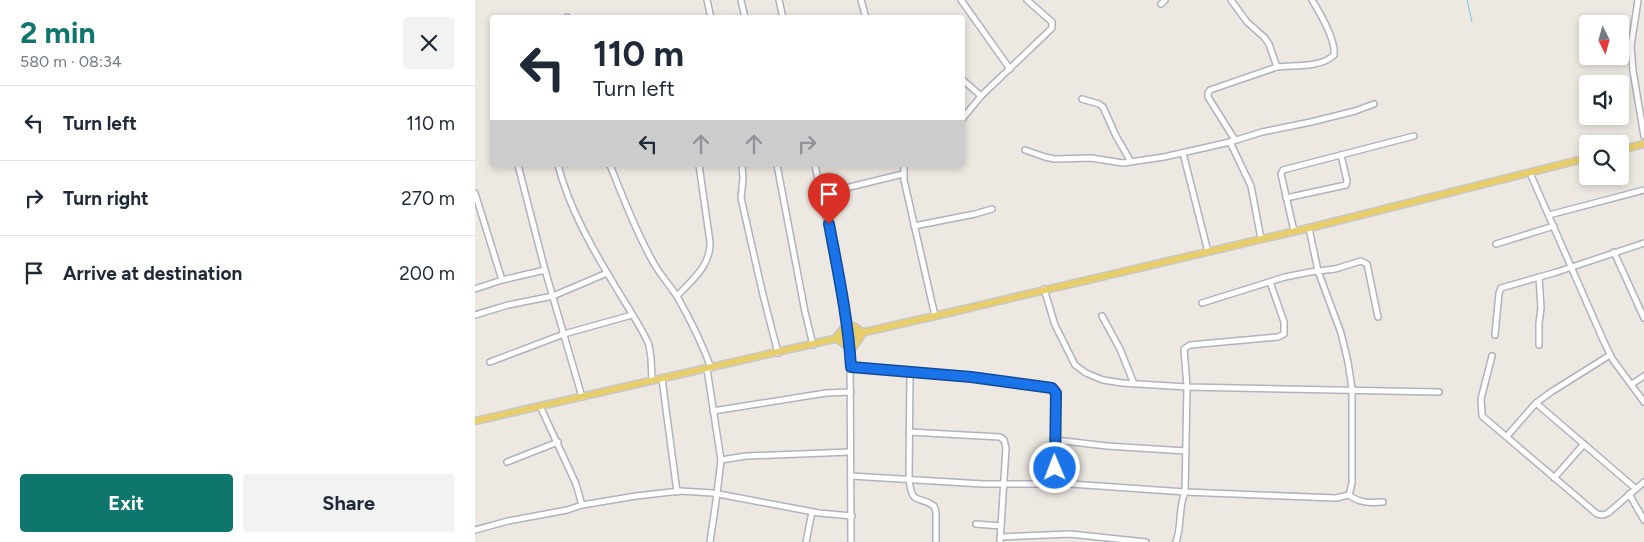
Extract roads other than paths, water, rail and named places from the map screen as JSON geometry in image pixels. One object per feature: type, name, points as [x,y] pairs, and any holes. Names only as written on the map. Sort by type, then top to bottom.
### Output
[{"type":"main road","points":[[1629,148],[1644,144]]},
{"type":"main road","points":[[475,421],[813,345],[1209,252],[1579,160]]},
{"type":"main road","points":[[836,339],[846,324],[854,326],[863,332]]},
{"type":"main road","points":[[836,339],[850,350],[863,332]]},
{"type":"street","points":[[707,0],[710,15]]},
{"type":"street","points":[[741,0],[744,15]]},
{"type":"street","points":[[779,0],[782,15]]},
{"type":"street","points":[[861,0],[865,15]]},
{"type":"street","points":[[961,0],[1010,69]]},
{"type":"street","points":[[965,116],[981,96],[1039,42],[1053,26],[1052,22],[1027,0]]},
{"type":"street","points":[[1231,0],[1247,22],[1269,44],[1277,67]]},
{"type":"street","points":[[1261,239],[1251,186],[1233,141],[1208,98],[1208,93],[1210,90],[1277,67],[1304,66],[1334,55],[1334,49],[1323,18],[1312,0]]},
{"type":"street","points":[[1637,0],[1631,46],[1635,88],[1644,136]]},
{"type":"street","points":[[965,82],[981,96]]},
{"type":"street","points":[[1082,99],[1103,107],[1116,136],[1131,162]]},
{"type":"street","points":[[1025,150],[1055,159],[1091,158],[1116,163],[1131,162],[1183,153],[1262,132],[1355,111],[1374,104]]},
{"type":"street","points":[[1294,231],[1281,174],[1283,170],[1414,136]]},
{"type":"street","points":[[1183,153],[1209,252]]},
{"type":"street","points":[[1287,198],[1346,185],[1347,181],[1341,155]]},
{"type":"street","points":[[519,167],[581,397]]},
{"type":"street","points":[[559,167],[573,211],[649,345],[652,381]]},
{"type":"street","points":[[611,167],[651,259],[661,276],[677,296],[699,338],[709,368],[713,411],[721,460],[710,542]]},
{"type":"street","points":[[677,296],[702,269],[710,253],[699,167]]},
{"type":"street","points":[[741,167],[743,179],[741,198],[778,353]]},
{"type":"street","points":[[777,167],[813,345]]},
{"type":"street","points":[[815,167],[838,273],[850,350],[851,542]]},
{"type":"street","points":[[904,167],[903,174],[935,316]]},
{"type":"street","points":[[1529,173],[1610,355],[1644,402]]},
{"type":"street","points":[[821,194],[903,174]]},
{"type":"street","points":[[1549,215],[1644,190]]},
{"type":"street","points":[[475,193],[502,280]]},
{"type":"street","points":[[914,226],[992,209]]},
{"type":"street","points":[[1496,244],[1554,226]]},
{"type":"street","points":[[1309,228],[1318,271],[1345,348],[1352,389],[1352,483],[1349,495]]},
{"type":"street","points":[[1495,335],[1501,288],[1644,243]]},
{"type":"street","points":[[1614,252],[1644,318]]},
{"type":"street","points":[[1203,303],[1299,273],[1335,269],[1361,261],[1367,264],[1378,317]]},
{"type":"street","points":[[475,289],[502,280],[545,270]]},
{"type":"street","points":[[475,315],[508,305],[553,296],[607,273]]},
{"type":"street","points":[[1539,277],[1541,308],[1539,345]]},
{"type":"street","points":[[1176,542],[1181,502],[1185,492],[1187,387],[1183,353],[1186,347],[1207,343],[1278,337],[1284,334],[1284,322],[1270,282]]},
{"type":"street","points":[[1045,289],[1055,325],[1072,360],[1078,368],[1095,378],[1133,384],[1187,387],[1439,392]]},
{"type":"street","points":[[489,362],[564,334],[632,315]]},
{"type":"street","points":[[1102,316],[1120,349],[1133,384]]},
{"type":"street","points":[[1507,436],[1536,403],[1610,355]]},
{"type":"street","points":[[1492,356],[1481,399],[1482,416],[1554,478],[1600,515],[1608,513],[1644,482]]},
{"type":"street","points":[[851,367],[971,377],[1052,388],[1056,393],[1055,484]]},
{"type":"street","points":[[910,372],[909,480],[913,498],[934,506],[936,512],[936,542]]},
{"type":"street","points":[[1631,384],[1644,376]]},
{"type":"street","points":[[662,379],[677,492]]},
{"type":"street","points":[[713,411],[801,396],[851,392]]},
{"type":"street","points":[[1536,403],[1636,489]]},
{"type":"street","points":[[540,406],[576,484],[582,505]]},
{"type":"street","points":[[909,432],[1000,437],[1004,440],[1006,448],[1000,539],[1070,534],[1146,542]]},
{"type":"street","points":[[1055,440],[1107,446],[1186,451]]},
{"type":"street","points":[[507,462],[558,442]]},
{"type":"street","points":[[1554,478],[1584,444]]},
{"type":"street","points":[[721,460],[746,456],[851,452]]},
{"type":"street","points":[[851,476],[1336,498],[1349,495]]},
{"type":"street","points":[[475,530],[582,505],[635,496],[677,492],[717,494],[812,512],[852,516]]},
{"type":"street","points":[[1629,494],[1644,520]]},
{"type":"street","points":[[1349,495],[1355,500],[1362,502],[1383,502]]},
{"type":"street","points":[[807,542],[812,512]]},
{"type":"street","points":[[976,524],[1001,526]]},
{"type":"waterway","points":[[1467,0],[1472,22]]}]
